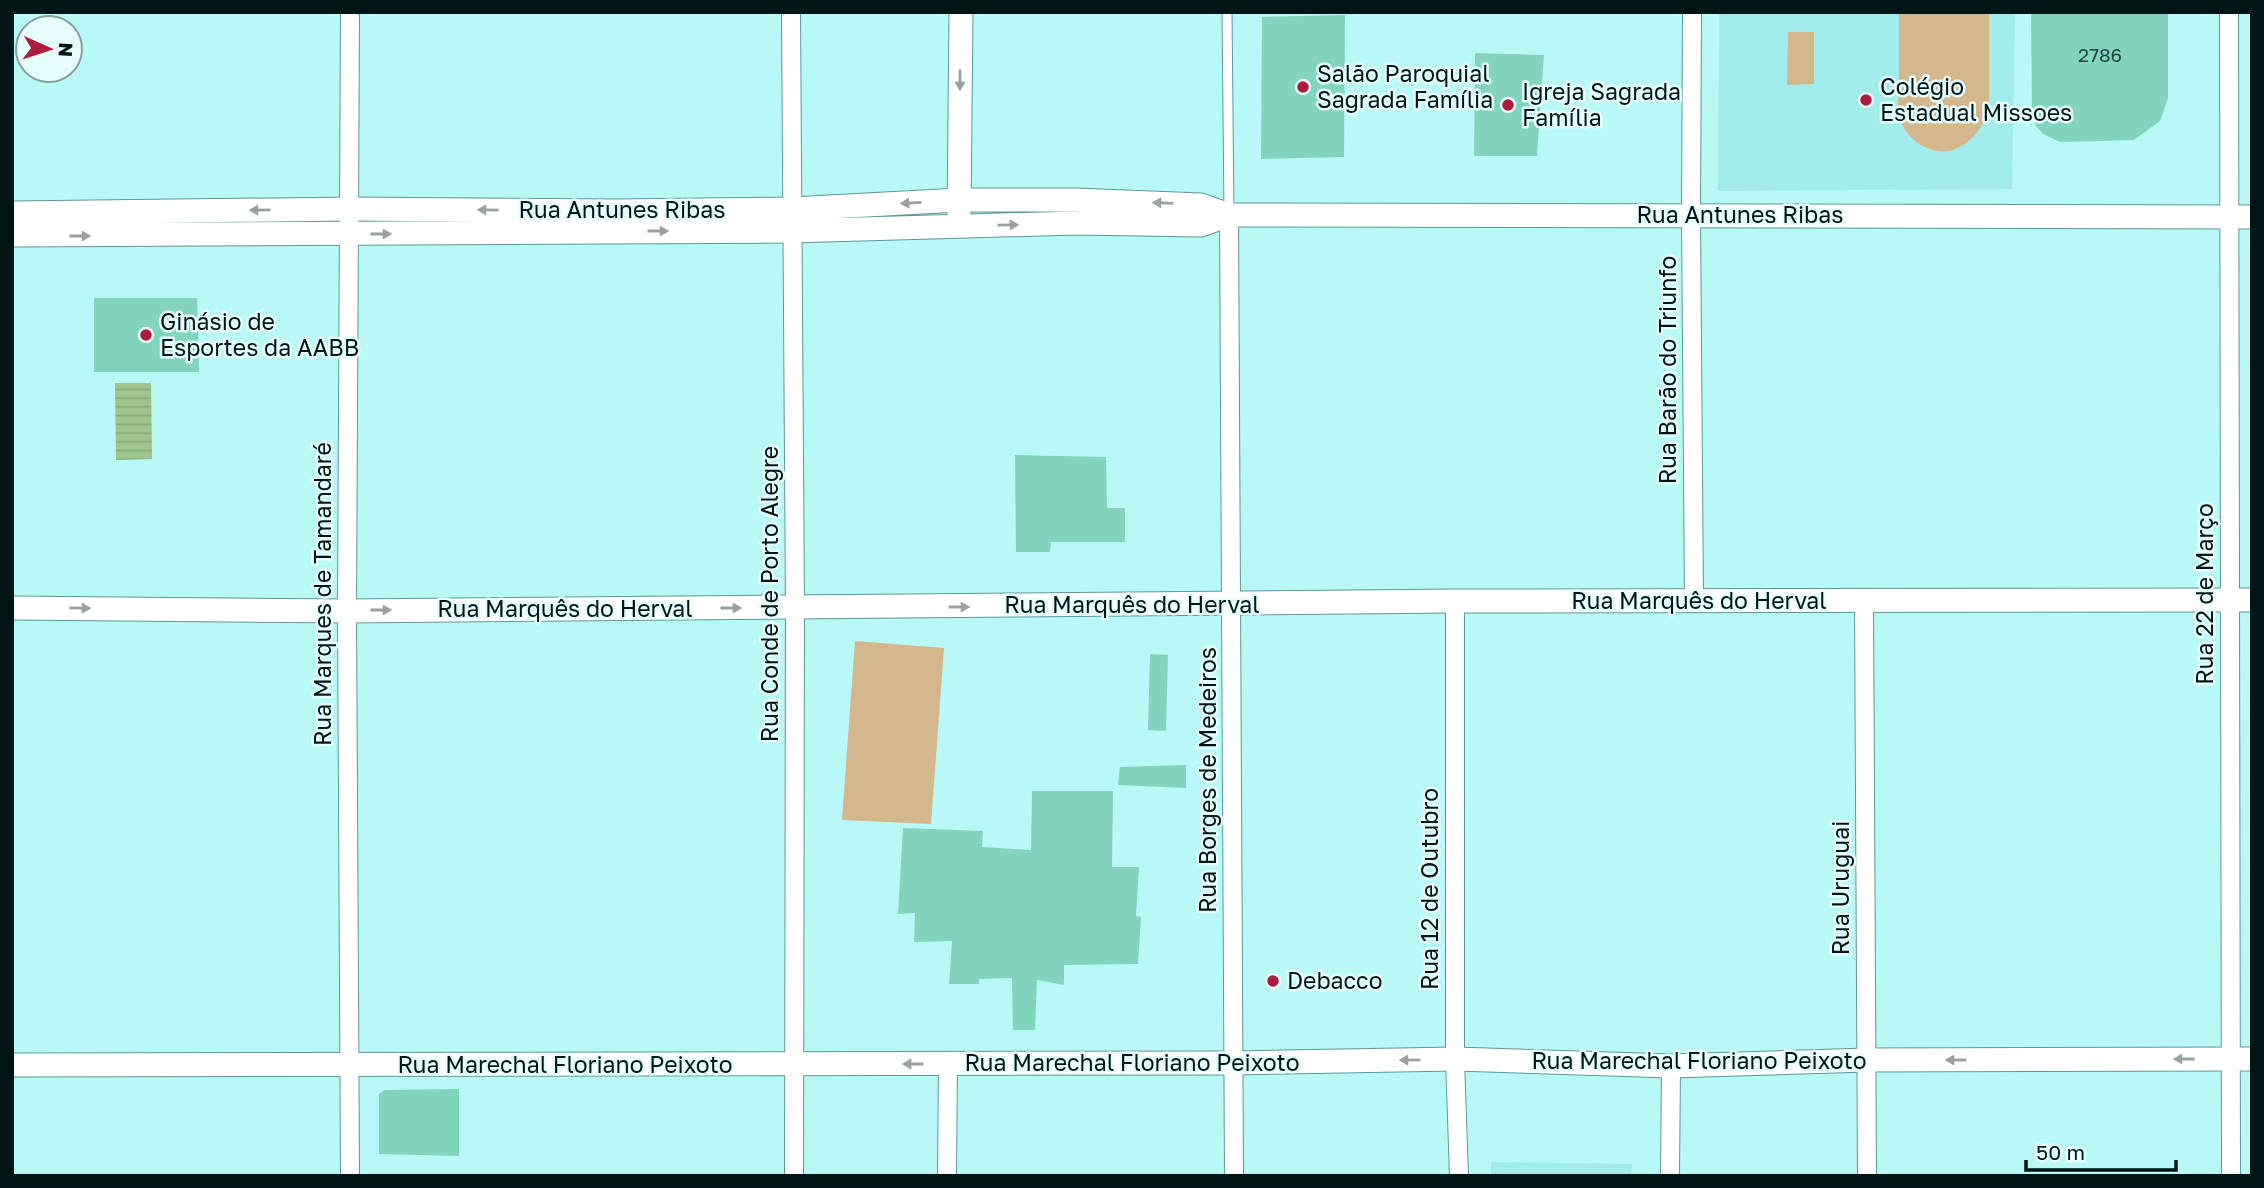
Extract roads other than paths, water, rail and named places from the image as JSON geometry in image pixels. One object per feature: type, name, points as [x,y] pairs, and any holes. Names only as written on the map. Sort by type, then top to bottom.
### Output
[{"type":"street","name":"Rua Marques de Tamandaré","points":[[350,12],[347,611],[350,1176]]},
{"type":"street","name":"Rua Conde de Porto Alegre","points":[[791,12],[795,608],[793,1176]]},
{"type":"street","points":[[959,225],[961,12]]},
{"type":"street","name":"Rua Barão do Triunfo","points":[[1692,12],[1694,602]]},
{"type":"street","name":"Rua 22 de Março","points":[[2230,12],[2241,217],[2241,1059],[2231,1176]]},
{"type":"street","name":"Rua Antunes Ribas","points":[[792,220],[959,200],[1075,200],[1201,205],[1229,215]]},
{"type":"street","points":[[1075,200],[1075,223]]},
{"type":"street","name":"Rua Antunes Ribas","points":[[12,235],[46,224],[166,212],[351,209],[617,221]]},
{"type":"street","points":[[166,212],[167,236]]},
{"type":"street","name":"Rua Antunes Ribas","points":[[12,213],[46,224],[167,236],[349,234],[617,221],[792,220],[959,225],[1200,225],[1229,215],[2241,217]]},
{"type":"street","name":"Rua Borges de Medeiros","points":[[1229,215],[1234,1176]]},
{"type":"street","name":"Rua Uruguai","points":[[1864,600],[1867,1176]]},
{"type":"street","name":"Rua Marquês do Herval","points":[[12,608],[347,611],[1455,601],[2241,600]]},
{"type":"street","name":"Rua 12 de Outubro","points":[[1455,601],[1455,1059],[1459,1176]]},
{"type":"street","name":"Rua Marechal Floriano Peixoto","points":[[12,1065],[1234,1063],[1455,1059],[1671,1066],[1867,1060],[2241,1059]]},
{"type":"street","points":[[947,1176],[948,1064]]},
{"type":"street","points":[[1670,1176],[1671,1066]]},
{"type":"lane","points":[[1227,12],[1229,215]]},
{"type":"place","name":"Salão Paroquial Sagrada Família","points":[[1303,87]]},
{"type":"place","name":"Colégio Estadual Missoes","points":[[1866,100]]},
{"type":"place","name":"Igreja Sagrada Família","points":[[1508,105]]},
{"type":"place","name":"Ginásio de Esportes da AABB","points":[[146,335]]},
{"type":"place","name":"Debacco","points":[[1273,981]]}]
